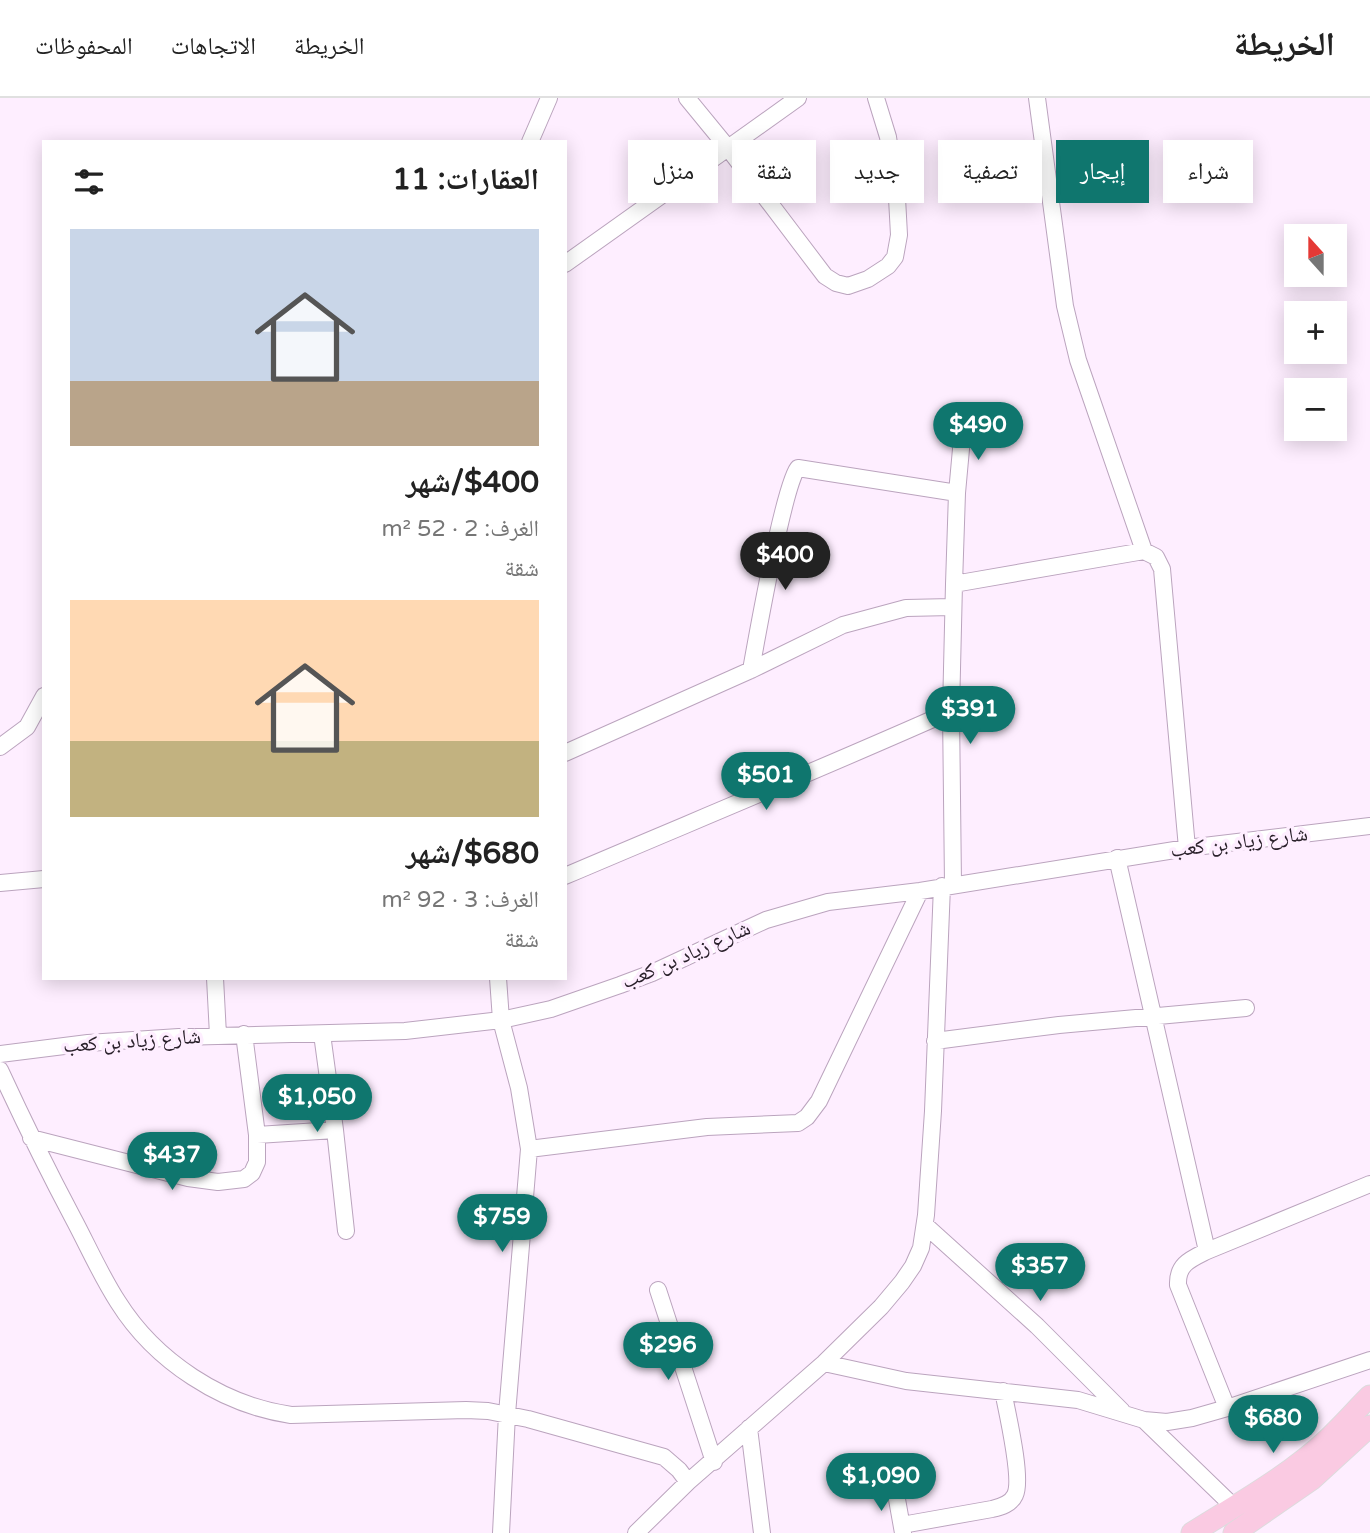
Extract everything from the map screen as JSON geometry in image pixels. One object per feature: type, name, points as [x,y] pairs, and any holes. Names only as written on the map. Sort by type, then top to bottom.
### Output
[{"type":"main road","points":[[1192,1533],[1273,1482],[1320,1446],[1370,1396]]},
{"type":"main road","points":[[1246,1530],[1312,1479],[1370,1426]]},
{"type":"street","points":[[531,140],[549,98]]},
{"type":"street","points":[[687,98],[825,276],[848,286],[869,279],[888,267],[895,257],[899,236],[890,149],[876,98]]},
{"type":"street","points":[[567,263],[798,98]]},
{"type":"street","points":[[1037,98],[1065,306],[1077,360],[1144,551]]},
{"type":"street","points":[[636,1533],[688,1482],[824,1363],[881,1307],[902,1282],[921,1248],[925,1225],[947,885],[952,607],[963,427]]},
{"type":"street","points":[[751,670],[784,506],[796,469],[957,493]]},
{"type":"street","points":[[954,584],[1144,551],[1156,557],[1164,578],[1187,848]]},
{"type":"street","points":[[567,752],[751,670],[843,625],[906,608],[952,607]]},
{"type":"street","points":[[0,747],[36,728],[42,704]]},
{"type":"street","points":[[567,875],[704,816],[804,777],[951,711]]},
{"type":"street","name":"شارع زياد بن كعب","points":[[0,1054],[88,1043],[244,1034],[405,1031],[501,1020],[551,1009],[641,977],[766,920],[796,910],[1117,858],[1370,826]]},
{"type":"street","points":[[1117,858],[1207,1251]]},
{"type":"street","points":[[0,883],[42,878]]},
{"type":"street","points":[[528,1149],[707,1127],[798,1123],[807,1117],[819,1101],[920,891]]},
{"type":"street","points":[[215,980],[218,1035]]},
{"type":"street","points":[[498,980],[501,1020],[519,1088],[528,1149],[507,1414],[501,1533]]},
{"type":"street","points":[[935,1041],[1246,1008]]},
{"type":"street","points":[[31,1138],[188,1178],[218,1182],[244,1179],[252,1173],[257,1162],[257,1135],[244,1034]]},
{"type":"street","points":[[321,1034],[346,1231]]},
{"type":"street","points":[[0,1070],[31,1138],[118,1303],[146,1337],[170,1360],[204,1385],[247,1405],[268,1412],[291,1415],[467,1410],[507,1414],[664,1457],[679,1469],[688,1482]]},
{"type":"street","points":[[257,1135],[335,1130]]},
{"type":"street","points":[[1227,1408],[1178,1285],[1182,1266],[1186,1261],[1207,1251],[1370,1184]]},
{"type":"street","points":[[925,1225],[1037,1326],[1123,1413]]},
{"type":"street","points":[[658,1290],[714,1462]]},
{"type":"street","points":[[824,1363],[906,1381],[1079,1400],[1144,1420],[1167,1422],[1192,1419],[1370,1360]]},
{"type":"street","points":[[895,1488],[902,1529],[992,1509],[1005,1505],[1014,1498],[1017,1471],[1003,1391]]},
{"type":"street","points":[[1144,1420],[1234,1507]]},
{"type":"street","points":[[749,1428],[762,1533]]}]
